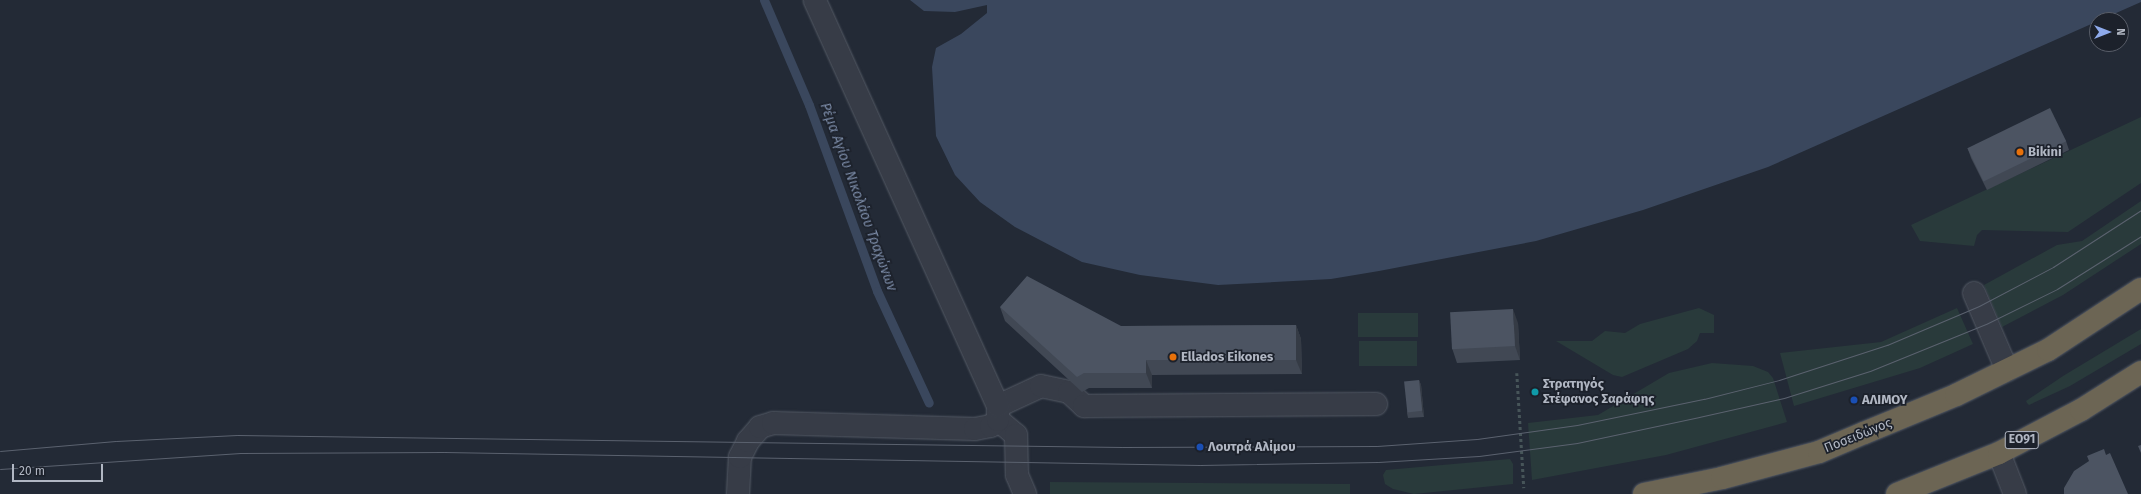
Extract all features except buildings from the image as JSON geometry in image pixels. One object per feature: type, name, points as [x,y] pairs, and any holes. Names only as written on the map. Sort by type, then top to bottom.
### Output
[{"type":"highway","name":"Ποσειδώνος","points":[[1644,494],[1722,478],[1819,452],[1956,395],[2048,350],[2141,289]]},
{"type":"highway","name":"ΕΟ91","points":[[1896,494],[1999,453],[2082,410],[2141,372]]},
{"type":"street","points":[[815,0],[998,413],[1016,435],[1017,475],[1025,494]]},
{"type":"street","points":[[1974,293],[2007,370]]},
{"type":"street","points":[[738,494],[740,457],[748,441],[760,427],[774,423],[974,428],[991,426],[998,413],[1041,386],[1069,392],[1084,406],[1376,404]]},
{"type":"street","points":[[1999,453],[2015,494]]},
{"type":"street","points":[[1692,494],[1722,478]]},
{"type":"path","points":[[1517,373],[1524,488]]},
{"type":"shaded area","points":[[2141,117],[2141,183],[2068,232],[1982,230],[1977,235],[1974,246],[1920,241],[1911,225]]},
{"type":"shaded area","points":[[2141,201],[2141,244],[2063,295],[2002,327],[1984,285],[2057,245],[2082,241]]},
{"type":"shaded area","points":[[1699,308],[1714,315],[1714,333],[1700,333],[1697,341],[1688,349],[1622,377],[1613,375],[1556,341],[1592,341],[1605,331],[1625,333],[1640,324]]},
{"type":"shaded area","points":[[1957,308],[1973,344],[1920,368],[1794,406],[1780,353],[1881,342]]},
{"type":"shaded area","points":[[1358,313],[1418,313],[1418,337],[1358,337]]},
{"type":"shaded area","points":[[2141,329],[2141,344],[2070,386],[2029,405],[2027,403],[2026,401],[2063,376]]},
{"type":"shaded area","points":[[1359,341],[1417,341],[1417,366],[1359,366]]},
{"type":"shaded area","points":[[1712,363],[1753,366],[1768,372],[1773,378],[1787,422],[1666,455],[1532,480],[1528,423],[1598,415],[1669,373]]},
{"type":"shaded area","points":[[1510,459],[1513,464],[1513,484],[1414,494],[1393,489],[1385,484],[1383,475],[1386,470]]},
{"type":"shaded area","points":[[1050,482],[1350,484],[1350,494],[1050,494]]},
{"type":"water","points":[[910,0],[2141,0],[2141,2],[2118,12],[2089,12],[2089,25],[1768,167],[1643,210],[1536,241],[1379,271],[1331,279],[1218,285],[1140,275],[1082,262],[1015,227],[980,202],[955,175],[936,136],[932,67],[936,48],[961,34],[987,13],[987,5],[955,12],[924,11]]},
{"type":"waterway","name":"Ρέμα Αγίου Νικολάου Τραχώνων","points":[[764,0],[809,105],[877,291],[929,403]]},
{"type":"tram line","points":[[0,451],[116,441],[237,435],[1122,447],[1377,446],[1477,439],[1577,425],[1704,399],[1779,380],[1887,345],[1979,306],[2053,267],[2141,210]]},
{"type":"tram line","points":[[0,469],[240,453],[444,452],[1200,465],[1378,462],[1479,456],[1577,443],[1699,417],[1784,398],[1870,371],[1986,324],[2057,289],[2141,236]]},
{"type":"place","name":"Bikini","points":[[2020,152]]},
{"type":"place","name":"Ellados Eikones","points":[[1173,357]]},
{"type":"place","name":"Στρατηγός Στέφανος Σαράφης","points":[[1535,392]]},
{"type":"place","name":"ΑΛΙΜΟΥ","points":[[1854,400]]},
{"type":"place","name":"Λουτρά Αλίμου","points":[[1200,447]]}]
